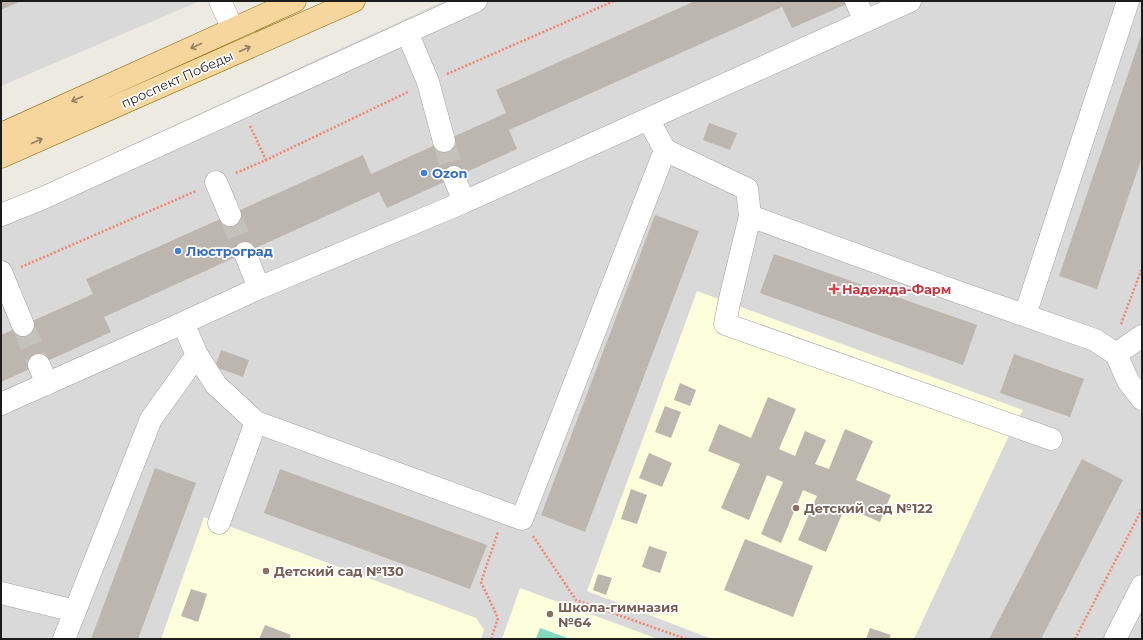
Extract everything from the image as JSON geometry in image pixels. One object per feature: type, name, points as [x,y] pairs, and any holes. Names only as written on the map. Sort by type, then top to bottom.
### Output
[{"type":"main road","name":"проспект Победы","points":[[1,134],[295,1]]},
{"type":"main road","name":"проспект Победы","points":[[1,157],[354,1]]},
{"type":"street","points":[[220,1],[233,29]]},
{"type":"street","points":[[1,215],[43,198],[476,1]]},
{"type":"street","points":[[856,1],[865,21]]},
{"type":"street","points":[[1,404],[43,375],[183,323],[259,288],[464,202],[910,1]]},
{"type":"street","points":[[1025,315],[1128,1]]},
{"type":"street","points":[[407,32],[428,82],[444,141]]},
{"type":"street","points":[[648,119],[665,150],[747,189],[750,216],[725,324],[1051,439]]},
{"type":"street","points":[[183,323],[196,355],[216,385],[256,422],[514,516],[665,150]]},
{"type":"street","points":[[454,177],[464,202]]},
{"type":"street","points":[[216,182],[230,215]]},
{"type":"street","points":[[750,216],[1095,340],[1114,353],[1128,381],[1142,399]]},
{"type":"street","points":[[245,253],[259,288]]},
{"type":"street","points":[[2,274],[23,325]]},
{"type":"street","points":[[1114,353],[1142,336]]},
{"type":"street","points":[[64,639],[151,419],[196,355]]},
{"type":"street","points":[[219,523],[256,422]]},
{"type":"street","points":[[1116,639],[1142,586]]},
{"type":"street","points":[[1,593],[75,610]]},
{"type":"street","points":[[1116,639],[1142,623]]},
{"type":"path","points":[[2,274],[266,160],[428,82],[614,1]]},
{"type":"path","points":[[240,108],[266,160]]},
{"type":"path","points":[[1114,353],[1142,268]]},
{"type":"path","points":[[1076,639],[1142,510]]},
{"type":"path","points":[[490,639],[498,618],[481,582],[514,516],[576,600],[686,639]]},
{"type":"shaded area","points":[[1,1],[200,1],[1,86]]},
{"type":"shaded area","points":[[444,1],[1142,1],[1142,639],[1,639],[1,205]]},
{"type":"shaded area","name":"Детский сад №122","points":[[697,291],[1023,410],[1014,425],[914,639],[712,639],[587,591]]},
{"type":"shaded area","name":"Детский сад №130","points":[[204,517],[476,618],[484,630],[481,639],[161,639]]},
{"type":"shaded area","name":"Школа-гимназия №64","points":[[520,588],[658,639],[502,639]]},
{"type":"green space","points":[[540,628],[570,639],[536,639]]},
{"type":"building","points":[[1,1],[21,1],[1,10]]},
{"type":"building","points":[[695,1],[854,1],[792,28],[782,7],[509,130],[517,149],[387,208],[379,192],[104,317],[111,332],[1,382],[1,335],[93,294],[86,279],[363,155],[371,174],[506,113],[496,90]]},
{"type":"building","points":[[1142,33],[1142,157],[1097,289],[1059,276]]},
{"type":"building","points":[[709,123],[737,133],[730,150],[703,140]]},
{"type":"building","points":[[655,215],[699,231],[585,532],[541,515]]},
{"type":"building","points":[[774,254],[977,325],[963,365],[760,293]]},
{"type":"building","points":[[221,350],[249,360],[243,377],[215,367]]},
{"type":"building","points":[[1014,354],[1084,379],[1070,417],[1000,393]]},
{"type":"building","points":[[680,383],[696,390],[690,406],[674,400]]},
{"type":"building","points":[[768,397],[796,409],[779,449],[795,456],[805,431],[826,440],[815,464],[829,469],[845,429],[873,441],[856,480],[891,495],[880,522],[845,507],[826,552],[798,540],[817,496],[803,490],[781,543],[761,534],[783,482],[767,475],[749,520],[721,508],[740,464],[708,451],[719,424],[751,438]]},
{"type":"building","points":[[665,406],[681,412],[671,438],[655,432]]},
{"type":"building","points":[[649,453],[672,463],[662,487],[639,478]]},
{"type":"building","points":[[1082,459],[1123,480],[1041,639],[989,639]]},
{"type":"building","points":[[155,468],[196,483],[138,639],[91,639]]},
{"type":"building","points":[[280,469],[487,545],[470,589],[264,513]]},
{"type":"building","points":[[631,489],[647,495],[637,524],[621,519]]},
{"type":"building","points":[[745,539],[813,566],[793,617],[724,590]]},
{"type":"building","points":[[649,546],[667,552],[660,573],[642,567]]},
{"type":"building","points":[[598,574],[612,578],[606,595],[593,590]]},
{"type":"building","points":[[191,589],[207,594],[198,622],[181,616]]},
{"type":"building","points":[[265,625],[291,635],[289,639],[259,639]]},
{"type":"building","points":[[870,628],[891,635],[889,639],[866,639]]},
{"type":"tunnel","points":[[444,141],[454,177]]},
{"type":"tunnel","points":[[230,215],[245,253]]},
{"type":"tunnel","points":[[23,325],[39,365]]},
{"type":"place","name":"Ozon","points":[[424,173]]},
{"type":"place","name":"Люстроград","points":[[178,251]]},
{"type":"place","name":"Надежда-Фарм","points":[[834,289]]},
{"type":"place","name":"Детский сад №122","points":[[796,508]]},
{"type":"place","name":"Детский сад №130","points":[[266,571]]},
{"type":"place","name":"Школа-гимназия №64","points":[[550,614]]}]
